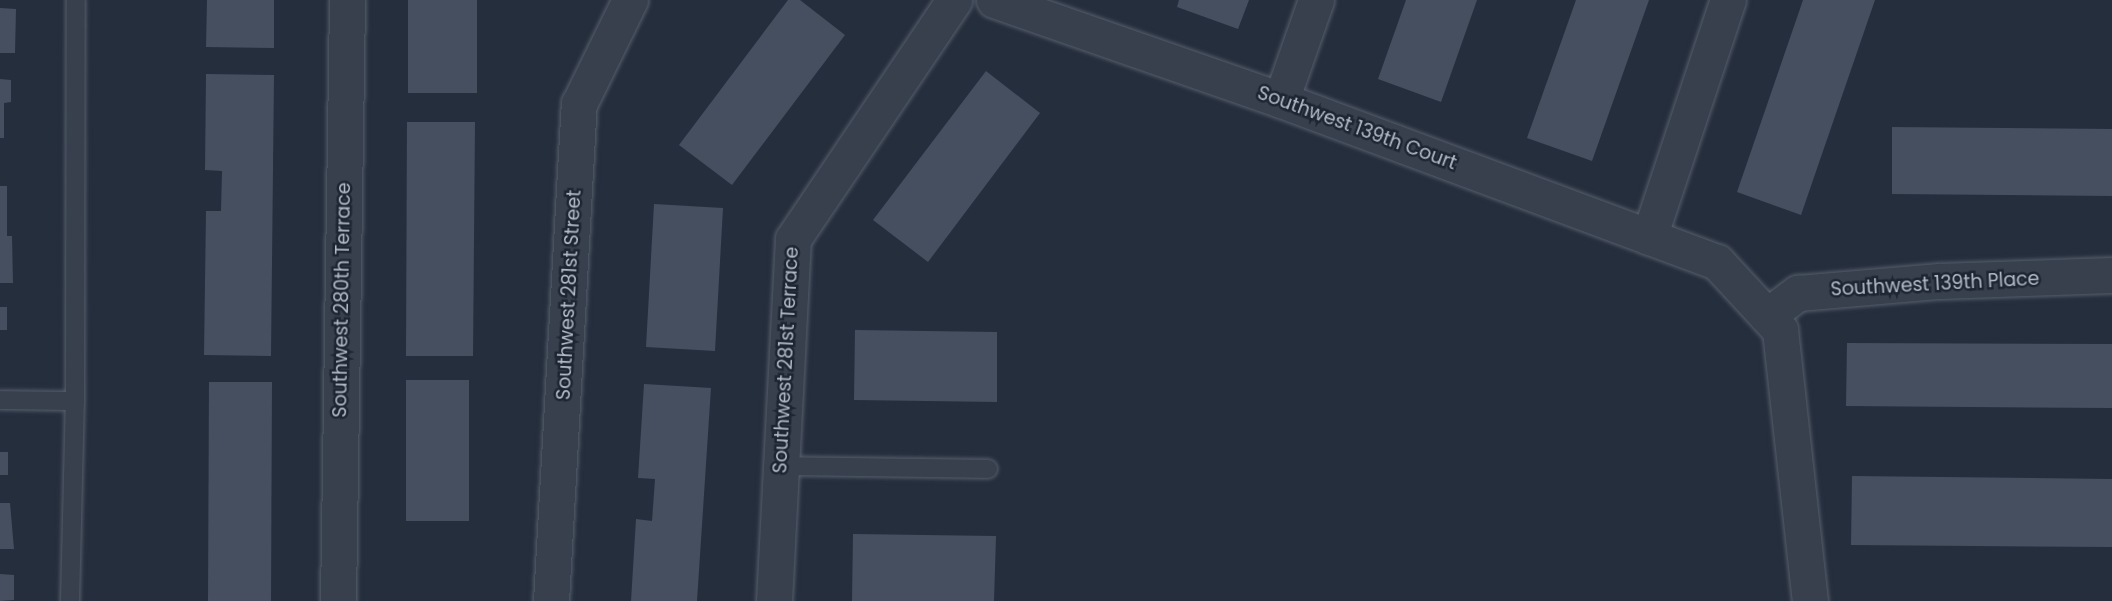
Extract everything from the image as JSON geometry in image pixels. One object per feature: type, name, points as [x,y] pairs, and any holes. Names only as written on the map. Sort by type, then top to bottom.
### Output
[{"type":"street","name":"Southwest 280th Terrace","points":[[338,601],[347,0]]},
{"type":"street","name":"Southwest 281st Street","points":[[551,601],[579,104],[630,0]]},
{"type":"street","name":"Southwest 281st Terrace","points":[[774,601],[793,239],[954,0]]},
{"type":"street","name":"Southwest 139th Court","points":[[994,0],[1281,100],[1717,262],[1767,316]]},
{"type":"street","points":[[1281,100],[1315,0]]},
{"type":"street","points":[[1649,237],[1728,0]]},
{"type":"street","name":"Southwest 139th Place","points":[[1767,316],[1798,293],[1939,281],[2112,275]]},
{"type":"street","points":[[1767,316],[1780,330],[1810,601]]},
{"type":"lane","points":[[70,601],[75,401],[76,0]]},
{"type":"lane","points":[[0,400],[75,401]]},
{"type":"lane","points":[[780,466],[988,469]]},
{"type":"building","points":[[207,0],[274,0],[274,48],[206,47]]},
{"type":"building","points":[[408,0],[477,0],[477,93],[408,93]]},
{"type":"building","points":[[788,0],[800,0],[845,35],[732,185],[679,145]]},
{"type":"building","points":[[1179,0],[1249,0],[1238,29],[1177,7]]},
{"type":"building","points":[[1406,0],[1477,0],[1441,102],[1378,79]]},
{"type":"building","points":[[1576,0],[1649,0],[1592,161],[1527,138]]},
{"type":"building","points":[[1803,0],[1875,0],[1801,215],[1737,192]]},
{"type":"building","points":[[0,8],[16,9],[15,53],[0,53]]},
{"type":"building","points":[[986,71],[1040,113],[928,262],[873,220]]},
{"type":"building","points":[[206,74],[274,75],[271,356],[204,355],[206,211],[221,211],[222,171],[205,170]]},
{"type":"building","points":[[0,79],[11,80],[11,102],[4,103],[4,138],[0,138]]},
{"type":"building","points":[[407,122],[475,122],[473,356],[406,356]]},
{"type":"building","points":[[1892,127],[2112,129],[2112,196],[1892,194]]},
{"type":"building","points":[[0,186],[7,186],[7,236],[12,236],[13,283],[0,283]]},
{"type":"building","points":[[654,204],[723,208],[715,351],[646,347]]},
{"type":"building","points":[[0,307],[7,307],[7,330],[0,330]]},
{"type":"building","points":[[855,330],[997,332],[997,402],[854,400]]},
{"type":"building","points":[[1847,343],[2112,344],[2112,408],[1846,406]]},
{"type":"building","points":[[406,380],[469,380],[469,521],[406,521]]},
{"type":"building","points":[[209,382],[272,382],[271,601],[208,601]]},
{"type":"building","points":[[644,384],[711,388],[697,601],[631,601],[636,519],[652,521],[655,479],[638,478]]},
{"type":"building","points":[[0,452],[8,452],[8,475],[0,475]]},
{"type":"building","points":[[1852,476],[2112,479],[2112,547],[1851,545]]},
{"type":"building","points":[[0,503],[10,503],[14,549],[0,549]]},
{"type":"building","points":[[853,534],[996,536],[994,601],[852,601]]},
{"type":"building","points":[[0,574],[14,575],[14,600],[0,601]]}]
